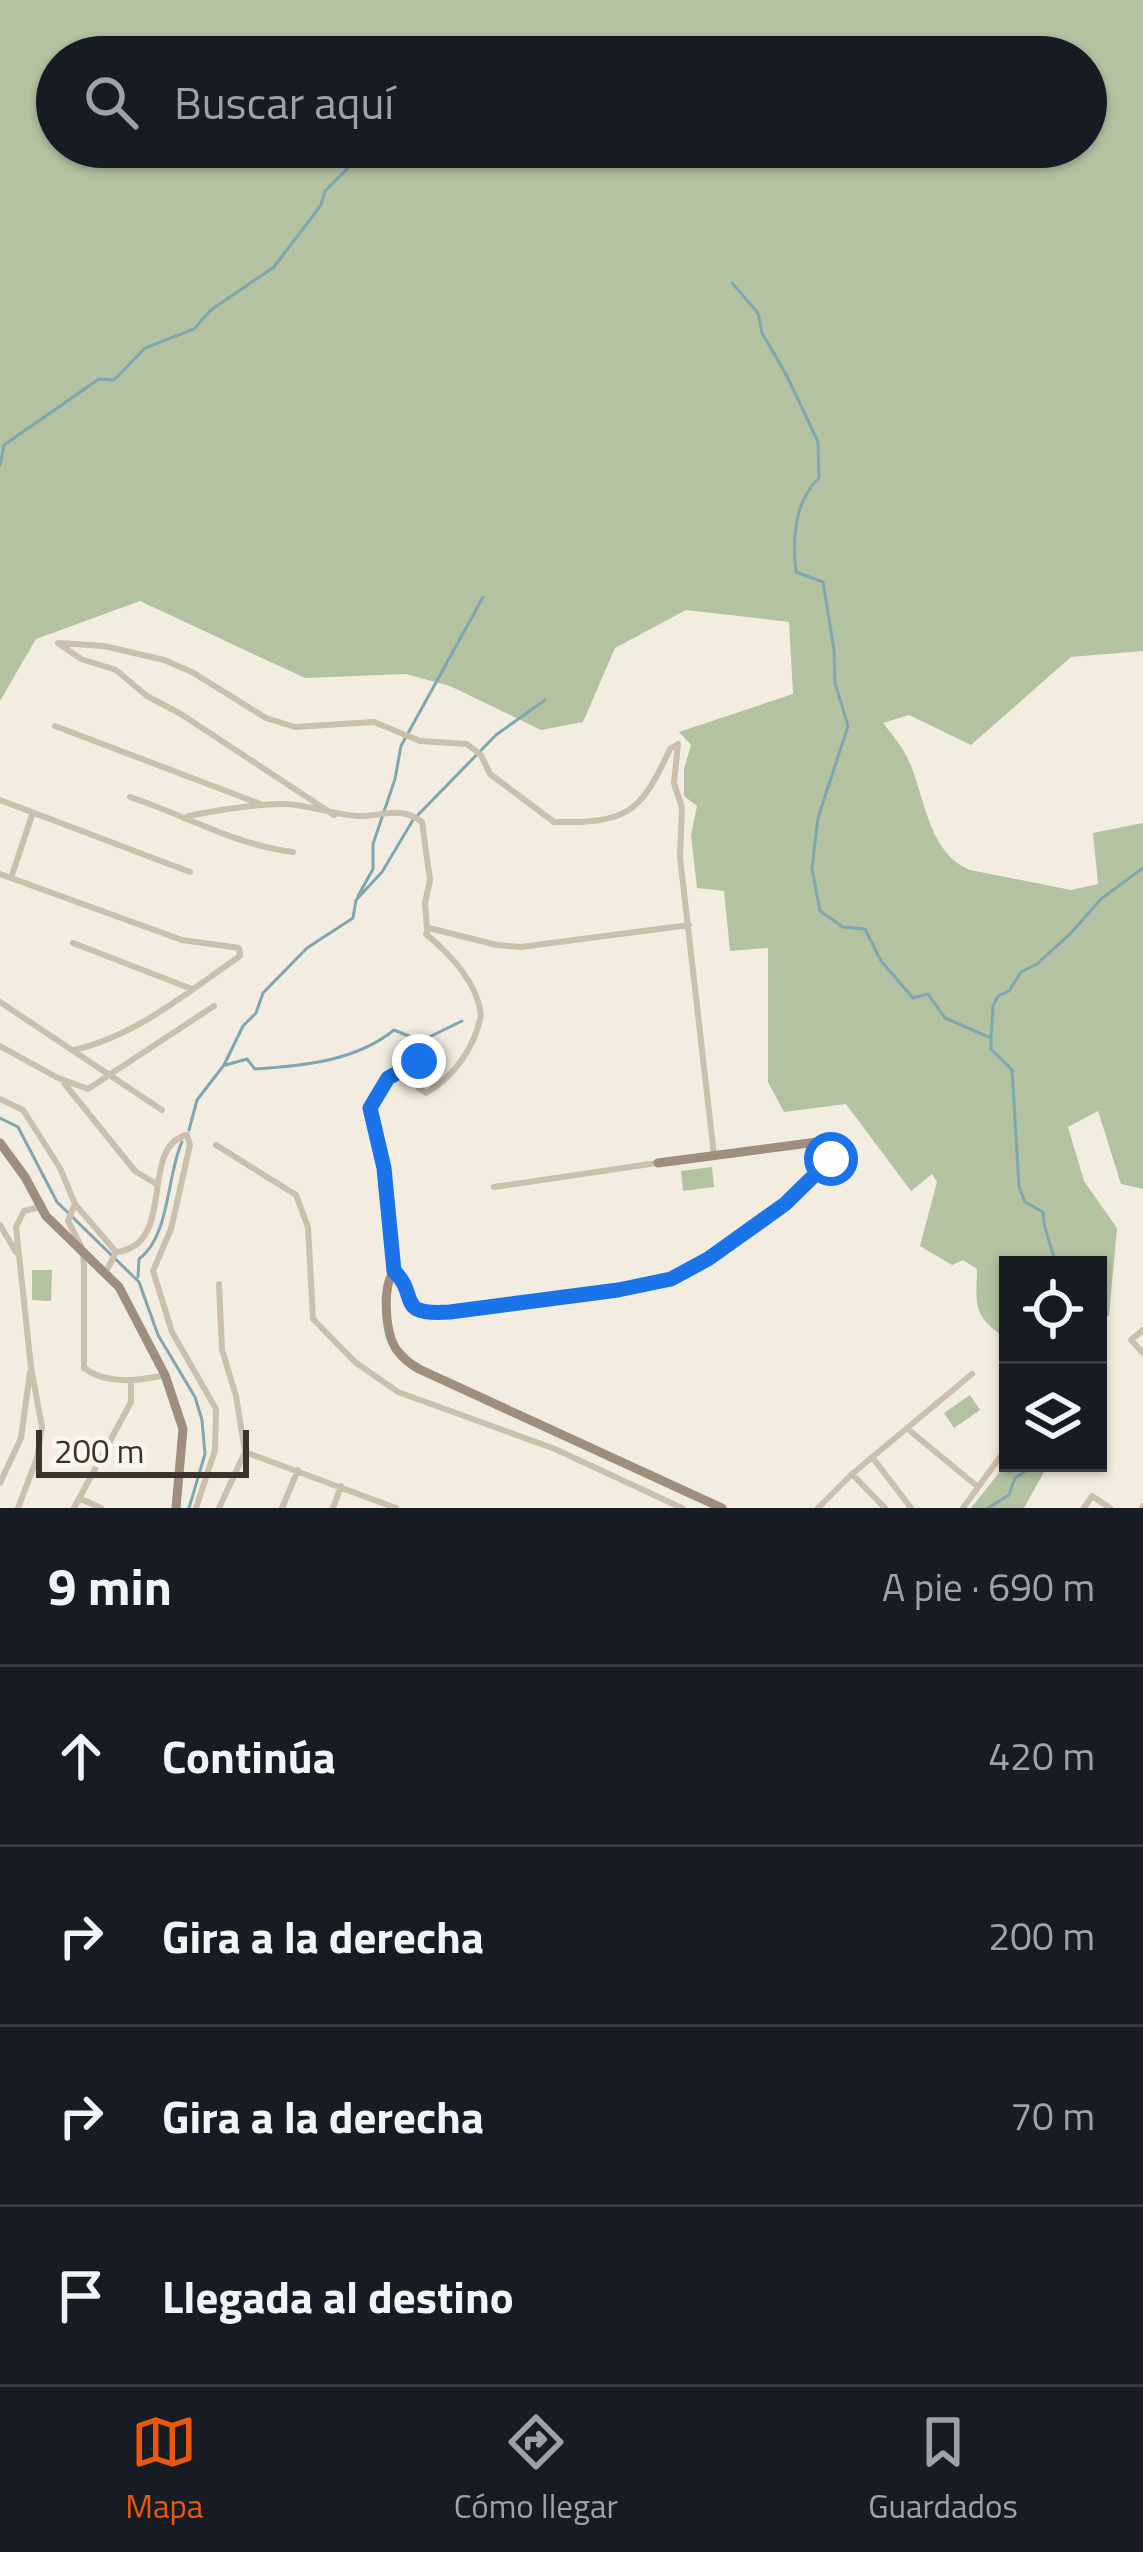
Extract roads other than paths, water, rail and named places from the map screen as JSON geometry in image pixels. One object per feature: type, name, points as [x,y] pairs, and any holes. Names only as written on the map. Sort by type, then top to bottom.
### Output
[{"type":"street","points":[[334,815],[148,696],[116,670],[81,659],[58,643],[104,646],[164,660],[266,718],[295,727],[374,722],[420,741],[467,744],[481,755],[490,774],[554,821],[628,813],[643,800],[670,749],[679,744],[674,783],[682,808],[680,857],[714,1155]]},
{"type":"street","points":[[55,726],[266,806]]},
{"type":"street","points":[[130,797],[188,816],[246,844],[293,852]]},
{"type":"street","points":[[0,800],[190,872]]},
{"type":"street","points":[[188,816],[300,806],[366,817],[392,811],[422,822],[430,880],[425,903],[427,930],[471,985],[482,1015],[460,1062],[432,1090],[426,1093],[419,1088],[424,1066],[414,1062],[388,1078],[372,1102],[394,1271],[388,1279],[390,1332],[396,1350],[409,1363],[722,1508]]},
{"type":"street","points":[[11,878],[32,815]]},
{"type":"street","points":[[0,874],[182,940],[239,947],[240,956],[192,989],[116,1036],[74,1050]]},
{"type":"street","points":[[427,930],[432,927],[497,946],[521,947],[689,925]]},
{"type":"street","points":[[73,943],[192,989]]},
{"type":"street","points":[[0,1002],[162,1110]]},
{"type":"street","points":[[56,1077],[88,1089],[214,1006]]},
{"type":"street","points":[[0,1046],[56,1077],[135,1171],[158,1185]]},
{"type":"street","points":[[0,1099],[23,1110],[60,1168],[75,1204],[116,1252]]},
{"type":"street","points":[[116,1252],[133,1248],[148,1232],[171,1143],[188,1136],[171,1229],[153,1271],[172,1332],[216,1409],[215,1450],[196,1508]]},
{"type":"street","points":[[394,1271],[410,1304],[428,1313],[660,1283],[708,1259],[785,1204],[833,1153],[831,1145],[822,1142],[494,1187]]},
{"type":"street","points":[[0,1143],[56,1228],[82,1247],[124,1296],[165,1375],[183,1429],[176,1508]]},
{"type":"street","points":[[216,1145],[296,1195],[308,1227],[313,1319],[355,1362],[398,1392],[556,1449],[682,1508]]},
{"type":"street","points":[[75,1204],[68,1221],[82,1247],[84,1368],[98,1376],[131,1381],[165,1375]]},
{"type":"street","points":[[18,1508],[40,1442],[16,1227],[20,1214],[40,1207]]},
{"type":"street","points":[[0,1225],[18,1255]]},
{"type":"street","points":[[106,1272],[116,1252]]},
{"type":"street","points":[[219,1284],[222,1350],[245,1452],[219,1508]]},
{"type":"street","points":[[1142,1352],[1131,1340],[1143,1330]]},
{"type":"street","points":[[0,1483],[21,1438],[31,1367]]},
{"type":"street","points":[[818,1508],[972,1374]]},
{"type":"street","points":[[74,1508],[131,1402],[131,1381]]},
{"type":"street","points":[[909,1430],[978,1487]]},
{"type":"street","points":[[245,1452],[396,1508]]},
{"type":"street","points":[[873,1458],[911,1508]]},
{"type":"street","points":[[963,1508],[999,1458]]},
{"type":"street","points":[[282,1508],[298,1470]]},
{"type":"street","points":[[852,1474],[885,1508]]},
{"type":"street","points":[[333,1508],[341,1486]]},
{"type":"street","points":[[1084,1508],[1092,1496],[1110,1508]]},
{"type":"street","points":[[80,1498],[100,1508]]},
{"type":"waterway","points":[[0,465],[4,445],[99,379],[114,380],[145,348],[194,329],[211,310],[274,267],[321,205],[325,191],[348,168]]},
{"type":"waterway","points":[[732,283],[758,313],[762,333],[818,442],[819,478],[797,521],[796,572],[823,582],[835,683],[848,726],[818,818],[812,868],[820,911],[843,927],[865,929],[881,961],[913,998],[928,994],[945,1018],[991,1038],[991,1049],[1012,1070],[1019,1186],[1025,1202],[1043,1212],[1053,1256]]},
{"type":"waterway","points":[[358,896],[373,869],[373,844],[401,746],[483,597]]},
{"type":"waterway","points":[[189,1130],[197,1100],[224,1065],[263,993],[307,948],[353,918],[356,900],[382,872],[413,820],[496,735],[545,700]]},
{"type":"waterway","points":[[991,1037],[998,996],[1071,933],[1101,899],[1143,868]]},
{"type":"waterway","points":[[226,1065],[247,1059],[255,1069],[310,1064],[363,1049],[394,1030],[421,1041],[462,1021]]},
{"type":"waterway","points":[[0,1118],[18,1127],[57,1202],[139,1282],[158,1335],[195,1397],[205,1454],[189,1508]]},
{"type":"waterway","points":[[138,1277],[139,1259],[157,1236],[182,1142]]},
{"type":"waterway","points":[[988,1508],[1009,1495],[1015,1478],[1024,1472]]}]
